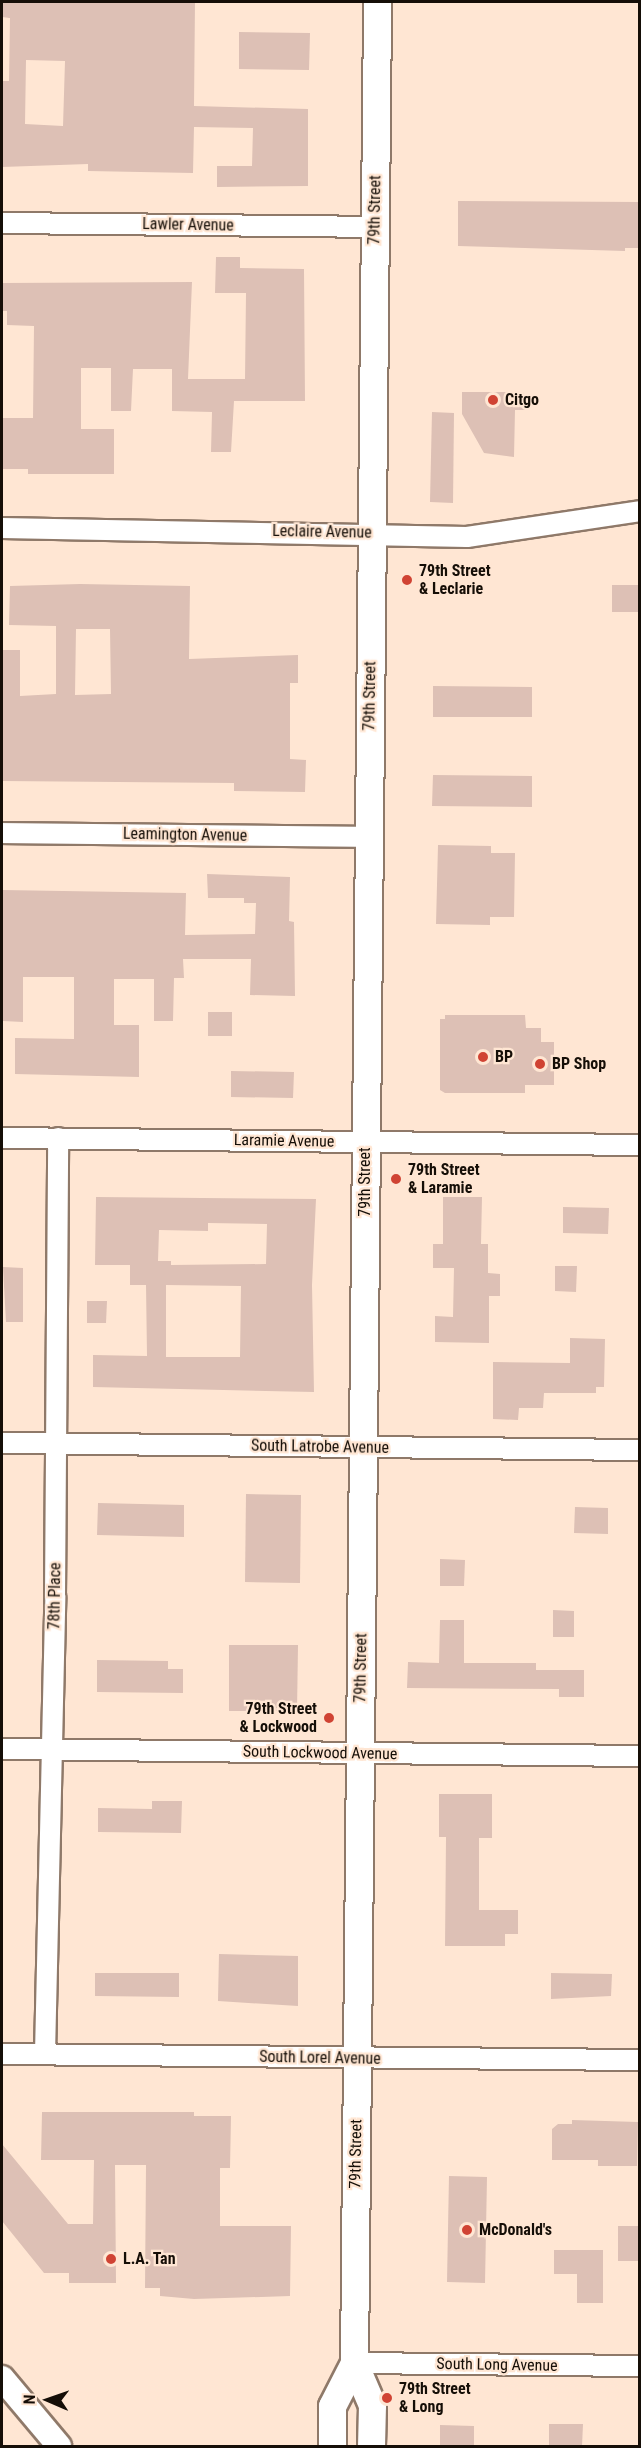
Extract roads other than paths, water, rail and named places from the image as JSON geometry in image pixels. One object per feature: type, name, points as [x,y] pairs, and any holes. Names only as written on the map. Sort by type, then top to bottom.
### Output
[{"type":"main road","name":"79th Street","points":[[371,2446],[372,2405],[354,2363],[377,2]]},
{"type":"main road","name":"79th Street","points":[[332,2446],[332,2406],[354,2363]]},
{"type":"street","name":"Lawler Avenue","points":[[2,223],[375,227]]},
{"type":"street","name":"Leclaire Avenue","points":[[2,528],[372,532],[406,537],[467,537],[639,511]]},
{"type":"street","name":"Leamington Avenue","points":[[2,833],[369,837]]},
{"type":"street","name":"Laramie Avenue","points":[[2,1138],[639,1145]]},
{"type":"street","name":"78th Place","points":[[45,2054],[56,1444],[58,1138]]},
{"type":"street","name":"South Latrobe Avenue","points":[[2,1443],[639,1450]]},
{"type":"street","name":"South Lockwood Avenue","points":[[2,1749],[639,1756]]},
{"type":"street","name":"South Lorel Avenue","points":[[2,2054],[639,2060]]},
{"type":"street","name":"South Long Avenue","points":[[354,2363],[639,2366]]},
{"type":"street","points":[[2,2379],[59,2446]]},
{"type":"place","name":"Citgo","points":[[493,400]]},
{"type":"place","name":"79th Street & Leclarie","points":[[407,580]]},
{"type":"place","name":"BP","points":[[483,1057]]},
{"type":"place","name":"BP Shop","points":[[540,1064]]},
{"type":"place","name":"79th Street & Laramie","points":[[396,1179]]},
{"type":"place","name":"79th Street & Lockwood","points":[[329,1718]]},
{"type":"place","name":"McDonald's","points":[[467,2230]]},
{"type":"place","name":"L.A. Tan","points":[[111,2259]]},
{"type":"place","name":"79th Street & Long","points":[[387,2398]]}]
